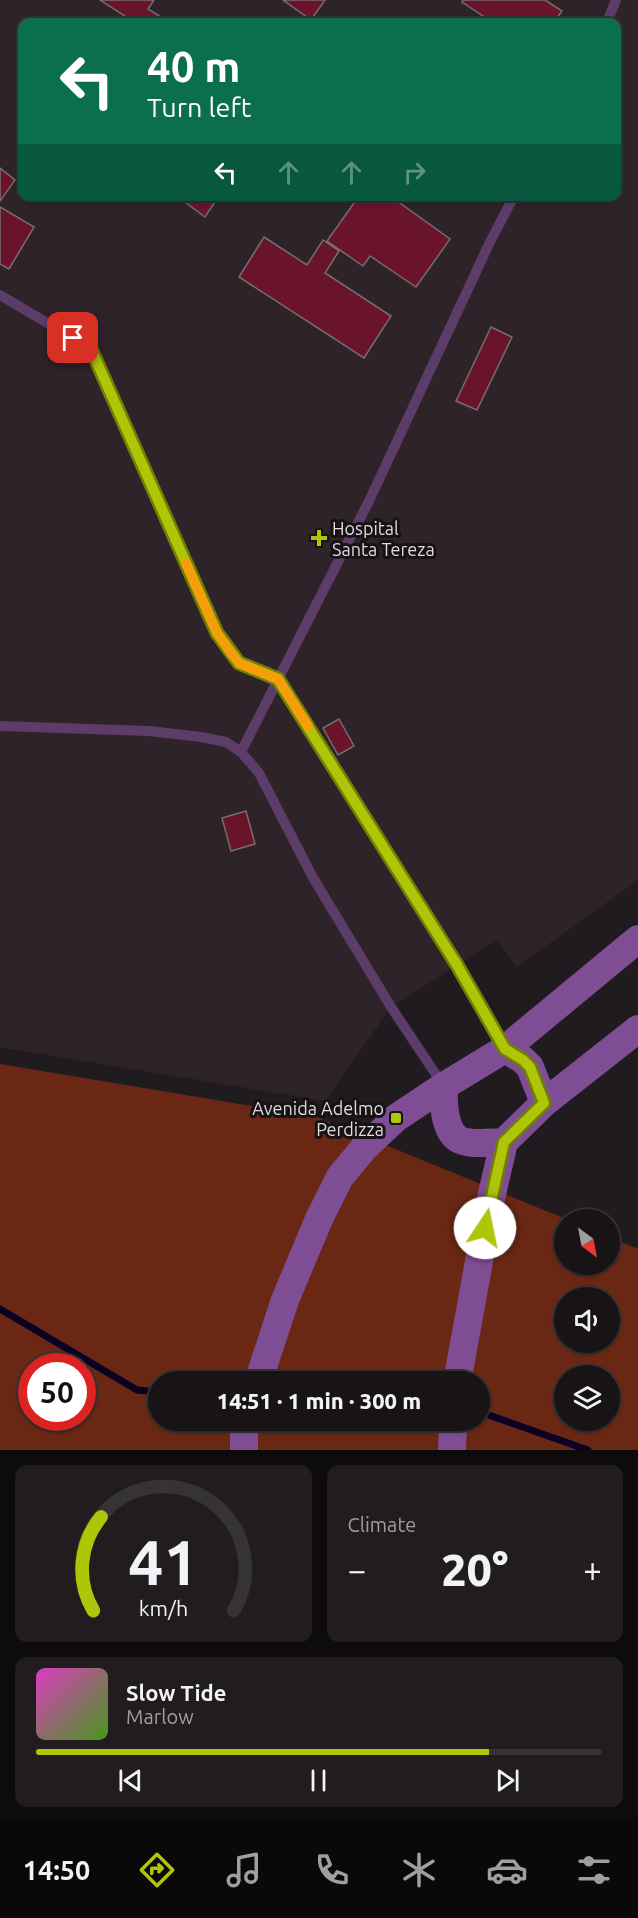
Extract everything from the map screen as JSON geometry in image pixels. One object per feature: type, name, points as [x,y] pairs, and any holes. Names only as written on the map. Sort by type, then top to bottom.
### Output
[{"type":"main road","points":[[261,1371],[285,1300],[319,1219],[340,1177],[364,1148],[396,1118],[505,1049],[638,939]]},
{"type":"main road","points":[[460,1371],[489,1207],[504,1142],[544,1103],[638,1029]]},
{"type":"main road","points":[[505,1049],[530,1067],[544,1103]]},
{"type":"main road","points":[[444,1086],[443,1107],[451,1131],[457,1138],[466,1142],[504,1142]]},
{"type":"lane","points":[[609,18],[616,0]]},
{"type":"lane","points":[[241,752],[370,499],[511,201]]},
{"type":"lane","points":[[0,295],[91,349],[217,633],[239,663],[278,679],[457,965],[505,1049]]},
{"type":"lane","points":[[0,726],[149,731],[218,740],[226,742],[241,752],[259,773],[312,876],[390,1007],[444,1086]]},
{"type":"shaded area","name":"Hospital Santa Tereza","points":[[0,0],[638,0],[638,880],[517,967],[497,940],[391,1007],[325,1101],[0,1047]]},
{"type":"shaded area","points":[[0,1064],[317,1117],[554,1214],[554,1275],[620,1275],[620,1242],[638,1249],[638,1450],[0,1450]]},
{"type":"building","points":[[100,0],[154,0],[148,9],[163,18],[128,18]]},
{"type":"building","points":[[283,0],[325,0],[312,18],[308,18]]},
{"type":"building","points":[[463,0],[545,0],[562,11],[557,18],[486,18],[462,2]]},
{"type":"building","points":[[0,168],[15,180],[0,201]]},
{"type":"building","points":[[184,201],[216,201],[205,217]]},
{"type":"building","points":[[355,201],[397,201],[450,239],[416,287],[370,256],[363,266],[327,241]]},
{"type":"building","points":[[0,207],[34,227],[9,269],[0,264]]},
{"type":"building","points":[[264,237],[307,265],[323,240],[339,251],[325,273],[391,316],[364,358],[239,277]]},
{"type":"building","points":[[491,327],[512,337],[477,410],[456,401]]},
{"type":"building","points":[[339,719],[354,746],[338,755],[323,728]]},
{"type":"building","points":[[246,811],[255,844],[231,851],[222,818]]},
{"type":"waterway","points":[[0,1309],[137,1390],[148,1391]]},
{"type":"waterway","points":[[490,1416],[588,1450]]},
{"type":"slow traffic","points":[[186,563],[217,633],[231,653],[239,663],[278,679],[308,726]]},
{"type":"place","name":"Hospital Santa Tereza","points":[[319,538]]},
{"type":"place","name":"Avenida Adelmo Perdizza","points":[[396,1118]]},
{"type":"route","points":[[73,338],[91,349],[217,633],[239,663],[278,679],[457,965],[505,1049],[530,1067],[544,1103],[504,1142],[485,1228]]}]
